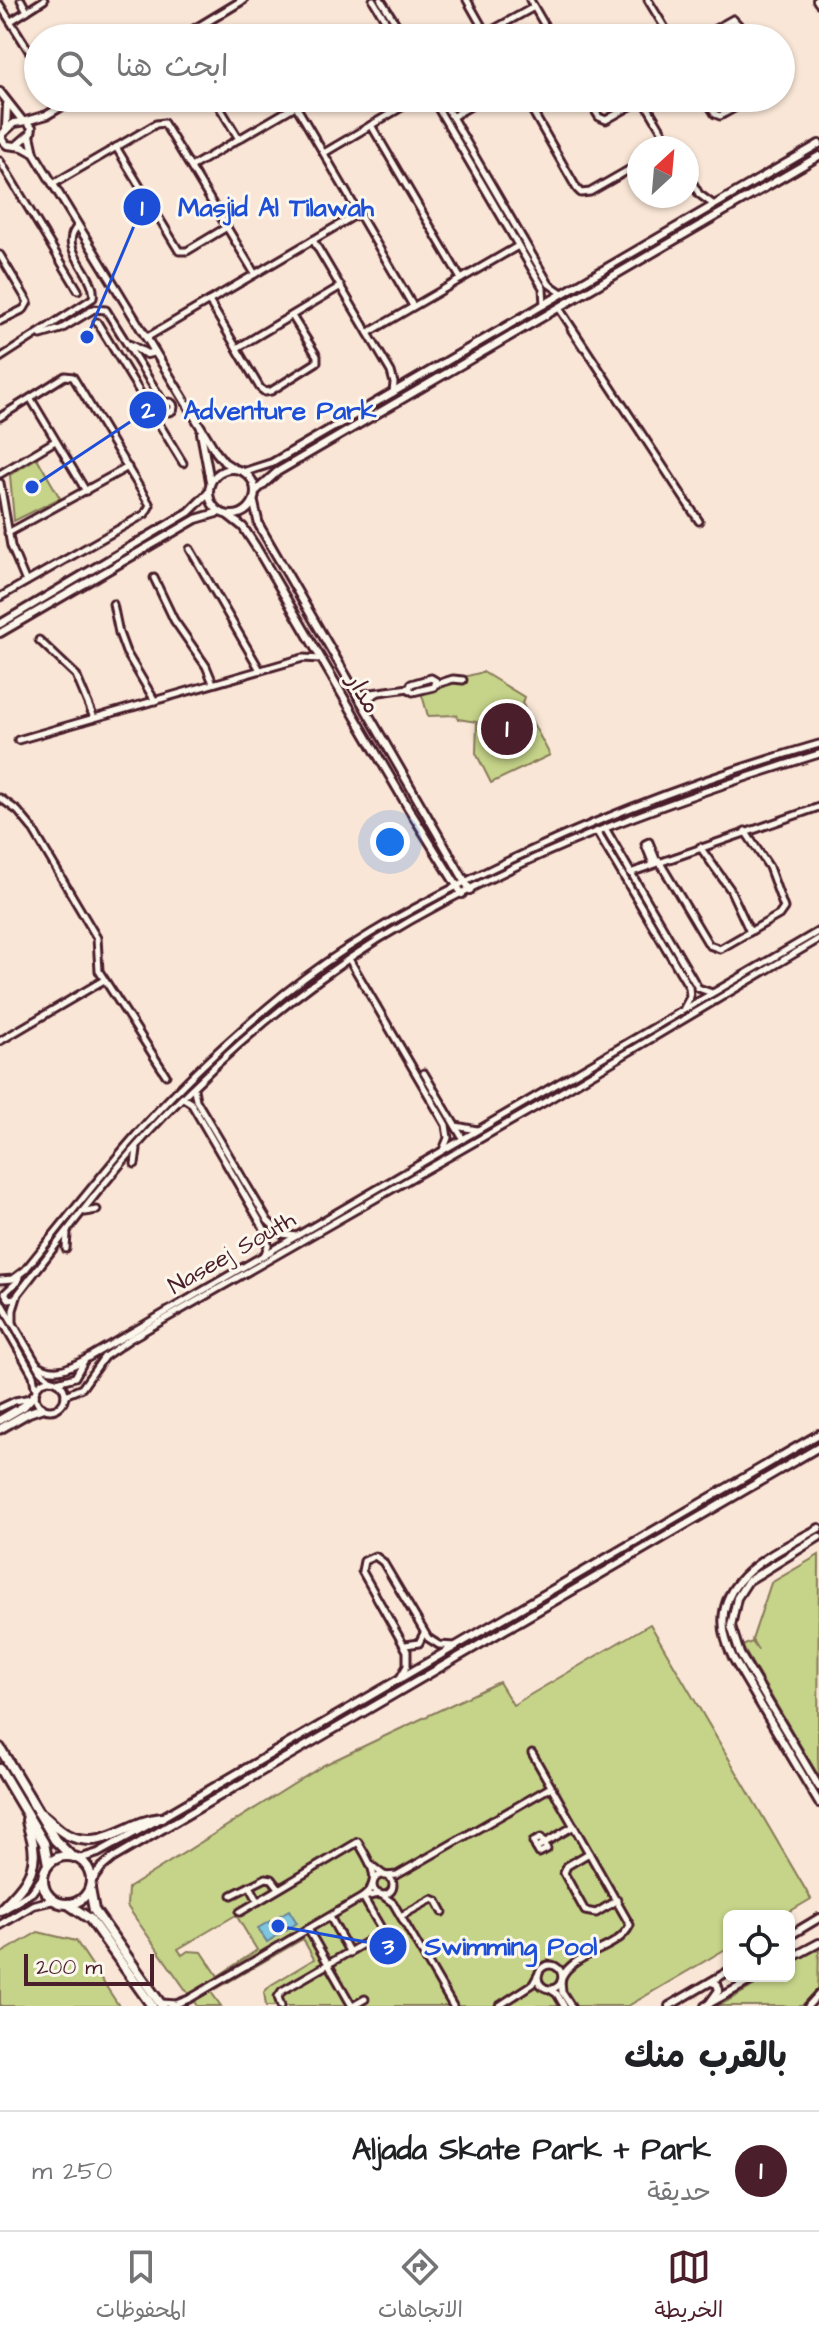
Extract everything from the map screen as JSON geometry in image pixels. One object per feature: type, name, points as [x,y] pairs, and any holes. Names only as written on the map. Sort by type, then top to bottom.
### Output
[{"type":"main road","points":[[0,1420],[34,1395]]},
{"type":"main road","points":[[0,1429],[42,1408]]},
{"type":"main road","points":[[0,1748],[57,1843],[90,1871],[92,1905],[97,1915],[157,2005]]},
{"type":"main road","points":[[0,1769],[46,1847],[48,1864],[43,1877],[44,1888],[54,1900],[67,1904],[90,1919],[157,2005]]},
{"type":"main road","points":[[38,1812],[64,1833],[91,1841],[112,1837],[161,1818]]},
{"type":"main road","points":[[0,1911],[24,1886],[33,1865],[28,1815]]},
{"type":"main road","points":[[48,1864],[59,1857],[76,1858]]},
{"type":"main road","points":[[67,1904],[81,1899],[90,1885]]},
{"type":"street","points":[[21,0],[27,11]]},
{"type":"street","points":[[11,21],[44,0]]},
{"type":"street","points":[[203,24],[243,0]]},
{"type":"street","points":[[373,0],[388,24]]},
{"type":"street","points":[[381,0],[396,24]]},
{"type":"street","points":[[467,0],[481,24]]},
{"type":"street","points":[[530,0],[544,24]]},
{"type":"street","points":[[651,1],[663,24]]},
{"type":"street","points":[[0,5],[24,42]]},
{"type":"street","points":[[503,24],[534,7]]},
{"type":"street","points":[[0,92],[32,127],[34,153],[218,456],[253,480],[256,491],[254,503],[244,513],[229,516],[211,502],[203,438],[185,402]]},
{"type":"street","points":[[6,101],[6,128],[1,138],[3,147],[16,146],[34,153]]},
{"type":"street","points":[[6,128],[52,112]]},
{"type":"street","points":[[223,112],[239,139]]},
{"type":"street","points":[[191,167],[286,112]]},
{"type":"street","points":[[300,112],[413,306]]},
{"type":"street","points":[[324,153],[393,112]]},
{"type":"street","points":[[440,112],[544,291],[544,305]]},
{"type":"street","points":[[449,112],[549,284],[563,294]]},
{"type":"street","points":[[452,117],[460,112]]},
{"type":"street","points":[[533,112],[581,193],[590,192],[627,171]]},
{"type":"street","points":[[596,112],[606,120],[620,112]]},
{"type":"street","points":[[651,112],[664,136]]},
{"type":"street","points":[[16,146],[47,115]]},
{"type":"street","points":[[53,184],[162,123],[167,126],[255,274]]},
{"type":"street","points":[[371,125],[461,279]]},
{"type":"street","points":[[244,472],[272,463],[819,144]]},
{"type":"street","points":[[116,147],[179,251],[185,252],[227,227]]},
{"type":"street","points":[[256,491],[277,472],[819,156]]},
{"type":"street","points":[[0,161],[78,290]]},
{"type":"street","points":[[699,194],[702,205],[700,214]]},
{"type":"street","points":[[699,194],[715,205]]},
{"type":"street","points":[[146,338],[359,213]]},
{"type":"street","points":[[0,358],[93,298],[94,291],[72,247],[73,232],[78,226]]},
{"type":"street","points":[[313,240],[391,372],[394,383],[392,393]]},
{"type":"street","points":[[368,333],[518,246]]},
{"type":"street","points":[[0,255],[23,292],[24,301],[19,311],[0,321]]},
{"type":"street","points":[[237,348],[341,286]]},
{"type":"street","points":[[209,301],[265,392],[317,362],[317,356],[292,316]]},
{"type":"street","points":[[85,305],[88,313]]},
{"type":"street","points":[[36,336],[64,327],[97,308],[106,310],[168,407]]},
{"type":"street","points":[[559,308],[699,521]]},
{"type":"street","points":[[61,320],[64,327]]},
{"type":"street","points":[[97,322],[183,463]]},
{"type":"street","points":[[130,345],[147,354],[155,352]]},
{"type":"street","points":[[391,372],[408,384]]},
{"type":"street","points":[[0,417],[70,376],[79,385],[147,498],[150,509],[0,597]]},
{"type":"street","points":[[31,399],[86,491]]},
{"type":"street","points":[[152,413],[185,402]]},
{"type":"street","points":[[157,420],[168,407]]},
{"type":"street","points":[[0,474],[55,441]]},
{"type":"street","points":[[8,533],[128,467]]},
{"type":"street","points":[[210,483],[220,472],[235,469]]},
{"type":"street","points":[[0,483],[8,533],[26,582]]},
{"type":"street","points":[[0,624],[189,512],[209,492]]},
{"type":"street","name":"مدار","points":[[254,503],[259,525],[470,890]]},
{"type":"street","points":[[0,633],[196,519],[220,512]]},
{"type":"street","name":"مدار","points":[[229,516],[246,531],[462,894]]},
{"type":"street","points":[[190,549],[260,670]]},
{"type":"street","points":[[154,578],[174,620],[206,666],[213,683]]},
{"type":"street","points":[[113,604],[126,652],[155,701]]},
{"type":"street","points":[[39,640],[76,675],[94,718]]},
{"type":"street","points":[[303,658],[312,643]]},
{"type":"street","points":[[18,740],[303,658],[322,659]]},
{"type":"street","points":[[361,702],[377,693],[409,688],[411,684],[431,678],[436,685],[453,679],[463,680]]},
{"type":"street","points":[[357,695],[371,691],[377,693]]},
{"type":"street","points":[[16,1298],[9,1299],[5,1293],[133,1138],[233,1038],[343,950],[392,919],[549,841],[743,766],[819,744]]},
{"type":"street","points":[[13,1324],[16,1298],[137,1147],[194,1087],[278,1013],[349,959],[462,894],[605,828],[714,787],[819,754]]},
{"type":"street","points":[[0,798],[18,811],[32,828],[97,938],[98,966],[104,980],[166,1075]]},
{"type":"street","points":[[630,873],[819,807]]},
{"type":"street","points":[[597,832],[697,995],[698,988],[605,828]]},
{"type":"street","points":[[656,862],[711,947],[720,949],[779,915],[784,906],[769,867],[745,831]]},
{"type":"street","points":[[700,847],[730,889],[750,932]]},
{"type":"street","name":"Naseej South","points":[[36,1363],[48,1370],[58,1371],[84,1360],[443,1151],[462,1136],[478,1130],[819,931]]},
{"type":"street","points":[[0,1317],[33,1375],[37,1404],[48,1410],[57,1408],[65,1395],[82,1388],[104,1357],[130,1339],[543,1103],[819,939]]},
{"type":"street","points":[[349,959],[425,1086],[449,1135],[443,1151]]},
{"type":"street","points":[[0,1041],[104,980]]},
{"type":"street","points":[[682,1010],[689,1000],[690,988]]},
{"type":"street","points":[[698,988],[713,993]]},
{"type":"street","points":[[424,1073],[462,1136]]},
{"type":"street","points":[[194,1087],[192,1099],[212,1144],[268,1238],[265,1254]]},
{"type":"street","points":[[182,1099],[192,1099]]},
{"type":"street","points":[[192,1099],[268,1221],[279,1232],[297,1236]]},
{"type":"street","points":[[456,1126],[478,1130]]},
{"type":"street","points":[[449,1135],[462,1136]]},
{"type":"street","points":[[135,1164],[137,1147]]},
{"type":"street","points":[[228,1176],[236,1180]]},
{"type":"street","points":[[84,1212],[97,1210]]},
{"type":"street","points":[[268,1238],[276,1240],[279,1232]]},
{"type":"street","points":[[66,1249],[67,1234]]},
{"type":"street","points":[[0,1280],[19,1275]]},
{"type":"street","points":[[0,1301],[36,1363],[61,1386],[65,1395]]},
{"type":"street","points":[[0,1408],[34,1395],[42,1382],[75,1377],[84,1360]]},
{"type":"street","points":[[76,1858],[102,1851],[161,1818],[819,1434]]},
{"type":"street","points":[[90,1885],[101,1868],[113,1858],[819,1447]]},
{"type":"street","points":[[819,1528],[743,1575],[727,1600],[724,1620],[726,1639],[733,1658],[819,1803]]},
{"type":"street","points":[[819,1537],[748,1581],[733,1607],[731,1626],[740,1654],[819,1787]]},
{"type":"street","points":[[399,1679],[408,1661],[405,1645],[362,1571],[364,1561],[369,1557],[378,1557],[383,1562],[424,1633],[439,1645],[456,1646]]},
{"type":"street","points":[[405,1645],[419,1643],[424,1633]]},
{"type":"street","points":[[499,2006],[527,1989],[546,1965],[563,1967],[575,1964],[629,1930],[629,1921],[532,1753]]},
{"type":"street","points":[[180,2006],[363,1897],[379,1876],[392,1877],[403,1872],[551,1787]]},
{"type":"street","points":[[536,1848],[574,1826]]},
{"type":"street","points":[[240,1912],[358,1842],[371,1865],[375,1890],[393,1903],[453,2006]]},
{"type":"street","points":[[589,1853],[565,1869],[570,1884],[588,1913],[596,1913],[617,1900]]},
{"type":"street","points":[[371,1865],[390,1878],[393,1903]]},
{"type":"street","points":[[363,1897],[381,1894],[392,1887],[403,1872]]},
{"type":"street","points":[[0,1911],[32,1892],[43,1877]]},
{"type":"street","points":[[232,1895],[268,1878],[279,1888]]},
{"type":"street","points":[[250,1886],[258,1901]]},
{"type":"street","points":[[281,2006],[278,1997],[282,1991],[377,1938],[381,1931],[363,1897]]},
{"type":"street","points":[[401,1916],[432,1899],[437,1901],[443,1912]]},
{"type":"street","points":[[0,1925],[33,1905],[54,1900]]},
{"type":"street","points":[[330,1917],[350,1953]]},
{"type":"street","points":[[795,1932],[819,1918]]},
{"type":"street","points":[[308,1929],[352,2006],[365,1999]]},
{"type":"street","points":[[795,1956],[819,1943]]},
{"type":"street","points":[[527,1989],[554,1988],[575,1964]]},
{"type":"street","points":[[554,1965],[560,1970],[562,1992],[571,2006]]},
{"type":"street","points":[[539,1974],[540,1983],[557,1994],[564,2006]]},
{"type":"street","points":[[669,2006],[723,1975]]},
{"type":"street","points":[[707,2005],[718,1992],[718,1986],[711,1982]]},
{"type":"street","points":[[707,2005],[748,1982]]},
{"type":"street","points":[[809,2006],[819,1994]]},
{"type":"street","points":[[157,2005],[172,2005],[189,1999]]},
{"type":"street","points":[[809,2006],[819,2003]]},
{"type":"green space","points":[[37,458],[60,498],[14,521],[10,475]]},
{"type":"green space","points":[[483,672],[524,697],[522,703],[550,755],[491,783],[476,753],[477,722],[458,719],[457,715],[428,716],[420,688]]},
{"type":"green space","points":[[819,1555],[819,1777],[742,1646],[752,1642],[758,1650],[752,1640],[771,1583]]},
{"type":"green space","points":[[650,1624],[811,1899],[792,1910],[723,1910],[723,1951],[628,2006],[266,2006],[264,1992],[271,1985],[314,1959],[303,1939],[211,1992],[221,2006],[197,2006],[127,1906],[128,1888],[324,1765],[499,1682],[513,1705]],"holes":[[[236,1915],[257,1950],[218,1976],[202,1952],[188,1951],[182,1955],[178,1949]]]},
{"type":"green space","points":[[38,1932],[76,1941],[119,2006],[0,2006],[0,1954]]},
{"type":"green space","points":[[819,1948],[818,1994],[801,2006],[719,2006],[761,1982],[795,1982],[795,1962]]},
{"type":"water","points":[[289,1910],[297,1923],[267,1942],[258,1928]]},
{"type":"place","name":"Masjid Al Tilawah","points":[[87,337]]},
{"type":"place","name":"Adventure Park","points":[[32,487]]},
{"type":"place","name":"Aljada Skate Park + Park","points":[[507,729]]},
{"type":"place","name":"Swimming Pool","points":[[278,1926]]}]
